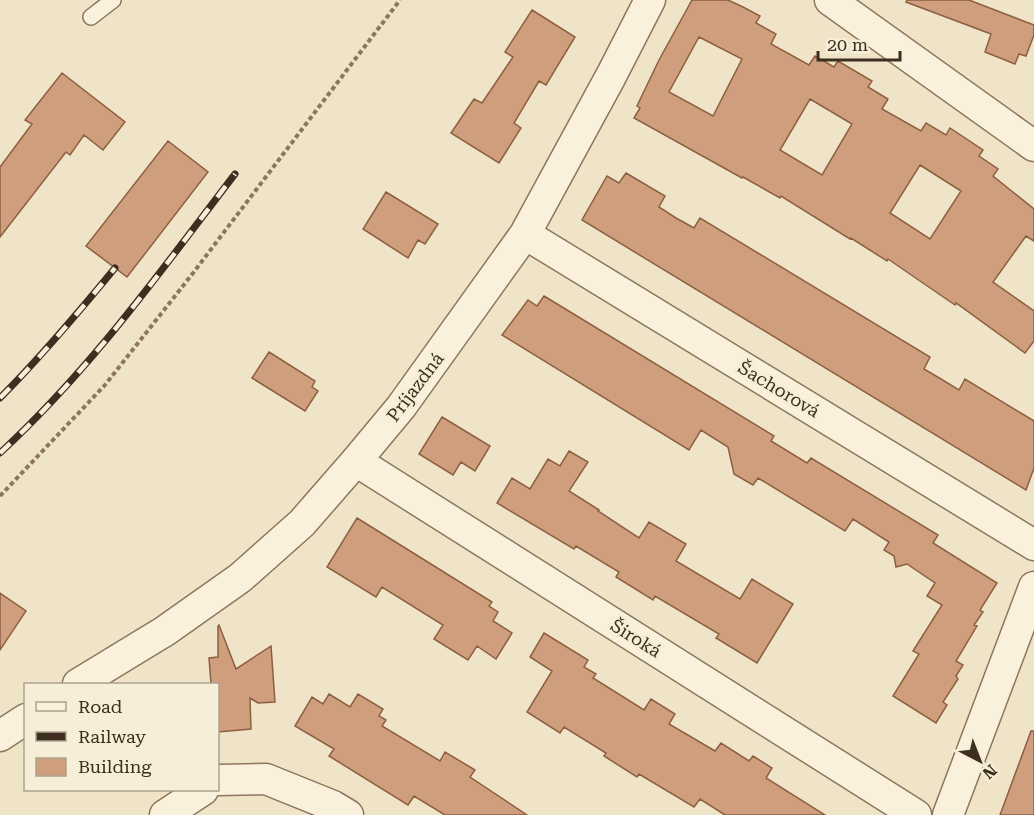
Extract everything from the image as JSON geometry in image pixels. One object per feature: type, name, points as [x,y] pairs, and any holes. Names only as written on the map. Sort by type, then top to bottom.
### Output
[{"type":"street","name":"Príjazdná","points":[[80,683],[165,631],[240,578],[302,524],[356,461],[401,407],[525,234],[650,0]]},
{"type":"street","points":[[830,0],[1034,146]]},
{"type":"street","name":"Šachorová","points":[[525,234],[1034,545]]},
{"type":"street","name":"Široká","points":[[356,461],[916,815]]},
{"type":"street","points":[[956,812],[1034,586]]},
{"type":"street","points":[[0,736],[24,720]]},
{"type":"street","points":[[219,780],[267,779],[333,806],[348,815]]},
{"type":"street","points":[[165,815],[200,791]]},
{"type":"lane","points":[[92,18],[113,0]]},
{"type":"path","points":[[0,496],[105,385],[400,0]]},
{"type":"building","points":[[692,0],[728,0],[760,16],[756,23],[776,34],[771,44],[809,65],[815,56],[834,67],[838,61],[872,81],[868,87],[888,99],[882,109],[921,131],[926,123],[946,135],[950,128],[983,150],[979,156],[998,169],[993,176],[1034,209],[1034,241],[1026,236],[993,282],[1034,311],[1034,341],[1025,353],[956,303],[955,305],[888,259],[887,261],[781,196],[780,198],[742,178],[634,118],[640,108],[637,106]],"holes":[[[699,37],[742,59],[713,116],[669,92]],[[810,99],[852,124],[822,175],[780,150]],[[920,165],[961,191],[930,239],[890,213]]]},
{"type":"building","points":[[907,0],[969,0],[1034,25],[1034,35],[1026,56],[1019,54],[1015,64],[985,52],[991,34],[906,2]]},
{"type":"building","points":[[532,10],[575,37],[546,85],[539,81],[514,123],[521,128],[499,163],[451,133],[474,99],[482,103],[513,57],[505,52]]},
{"type":"building","points":[[62,73],[125,122],[103,150],[84,135],[70,155],[66,152],[0,237],[0,167],[32,124],[25,120]]},
{"type":"building","points":[[168,141],[208,172],[127,277],[86,246]]},
{"type":"building","points":[[626,173],[665,196],[659,207],[676,218],[694,228],[700,218],[930,357],[924,369],[959,390],[965,379],[1034,421],[1034,468],[1026,490],[582,220],[607,176],[619,183]]},
{"type":"building","points":[[386,192],[438,224],[425,244],[418,240],[408,258],[363,229]]},
{"type":"building","points":[[544,296],[774,436],[771,441],[807,463],[811,458],[938,535],[933,543],[997,583],[980,610],[983,612],[974,625],[977,626],[956,661],[963,665],[956,676],[958,679],[943,702],[947,705],[936,723],[893,696],[919,654],[913,651],[942,605],[927,596],[935,583],[907,564],[896,567],[894,556],[884,550],[889,542],[853,519],[845,531],[758,478],[753,485],[734,474],[728,447],[701,430],[689,450],[502,335],[528,300],[537,306]]},
{"type":"building","points":[[269,352],[315,381],[312,387],[318,391],[305,411],[252,378]]},
{"type":"building","points":[[442,417],[490,446],[475,471],[461,462],[453,475],[419,454]]},
{"type":"building","points":[[569,451],[588,462],[569,491],[598,511],[639,538],[649,522],[686,544],[676,561],[740,599],[752,579],[793,604],[757,663],[716,638],[719,634],[655,596],[653,600],[616,577],[619,572],[576,546],[574,549],[497,503],[512,478],[530,489],[548,459],[560,466]]},
{"type":"building","points":[[357,518],[492,602],[489,606],[498,612],[493,621],[512,633],[496,659],[477,646],[468,660],[434,639],[443,625],[382,587],[376,597],[327,567]]},
{"type":"building","points":[[0,593],[26,611],[0,650]]},
{"type":"building","points":[[218,626],[236,669],[271,646],[275,702],[258,703],[250,698],[251,729],[219,732],[219,683],[211,683],[209,658],[218,657]]},
{"type":"building","points":[[544,633],[588,660],[584,667],[596,674],[593,678],[644,710],[651,699],[675,714],[669,724],[715,751],[721,743],[749,761],[753,756],[772,768],[766,778],[825,815],[725,815],[700,799],[694,807],[639,774],[637,777],[604,756],[606,753],[564,727],[560,733],[527,712],[552,671],[530,657]]},
{"type":"building","points":[[329,694],[350,707],[358,694],[383,709],[379,716],[386,720],[382,726],[440,761],[445,752],[475,770],[470,777],[527,815],[445,815],[414,796],[408,805],[329,756],[334,749],[295,726],[312,697],[323,704]]},
{"type":"building","points":[[1031,731],[1034,731],[1034,815],[1000,815]]},
{"type":"railway","points":[[0,453],[65,388],[95,354],[235,174]]},
{"type":"railway","points":[[0,398],[30,367],[115,268]]}]
